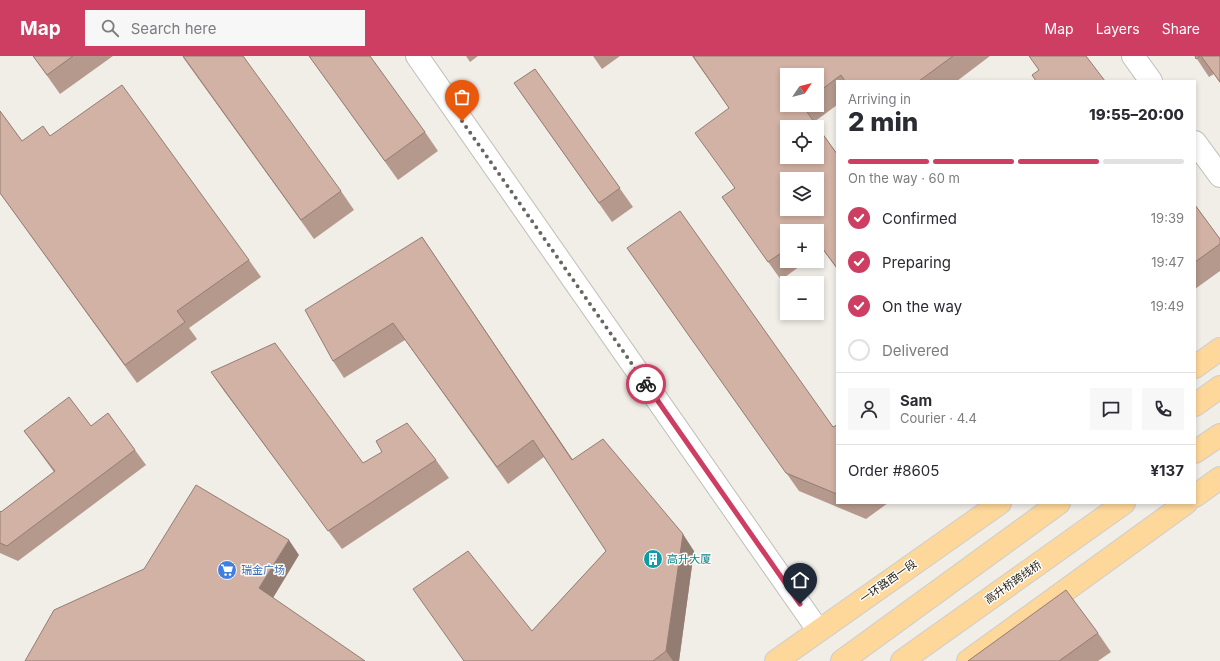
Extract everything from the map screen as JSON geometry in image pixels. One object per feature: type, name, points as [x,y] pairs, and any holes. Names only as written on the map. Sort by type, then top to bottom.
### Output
[{"type":"main road","points":[[1196,366],[1220,349]]},
{"type":"main road","points":[[1196,404],[1220,387]]},
{"type":"main road","points":[[1196,451],[1220,435]]},
{"type":"main road","points":[[1196,495],[1220,478]]},
{"type":"main road","name":"一环路西一段","points":[[776,661],[999,504]]},
{"type":"main road","points":[[842,661],[1058,504]]},
{"type":"main road","name":"高升桥跨线桥","points":[[902,661],[1123,504]]},
{"type":"main road","points":[[968,661],[1185,504]]},
{"type":"street","points":[[417,56],[818,630]]},
{"type":"street","points":[[1133,56],[1150,80]]},
{"type":"street","points":[[1196,143],[1220,176]]},
{"type":"building","points":[[33,56],[73,56],[47,75]]},
{"type":"building","points":[[183,56],[243,56],[341,191],[301,220]]},
{"type":"building","points":[[309,56],[370,56],[425,132],[385,161]]},
{"type":"building","points":[[693,56],[953,56],[920,80],[844,80],[841,75],[824,88],[824,68],[780,68],[780,112],[807,112],[813,120],[780,120],[780,164],[824,164],[824,136],[836,153],[836,267],[824,250],[824,224],[780,224],[780,254],[768,262],[722,197],[735,188],[695,133],[729,108]]},
{"type":"building","points":[[1029,56],[1086,56],[1104,80],[1035,80],[1032,75],[1039,70]]},
{"type":"building","points":[[1201,56],[1220,56],[1220,82]]},
{"type":"building","points":[[535,69],[620,188],[599,203],[514,83]]},
{"type":"building","points":[[122,85],[249,260],[177,311],[185,322],[125,365],[0,193],[0,111],[22,141],[43,126],[50,136]]},
{"type":"building","points":[[1196,206],[1220,239],[1220,244],[1196,261]]},
{"type":"building","points":[[680,211],[833,427],[836,426],[836,494],[786,473],[627,248]]},
{"type":"building","points":[[422,237],[572,460],[603,439],[683,534],[666,651],[653,661],[464,661],[413,589],[468,551],[532,631],[606,551],[533,440],[497,467],[393,323],[333,361],[305,310]]},
{"type":"building","points":[[275,343],[363,463],[382,452],[376,441],[407,423],[436,460],[328,531],[211,372]]},
{"type":"building","points":[[69,397],[91,426],[108,413],[135,450],[7,546],[0,543],[0,511],[1,512],[55,471],[24,431]]},
{"type":"building","name":"瑞金广场","points":[[196,485],[289,540],[259,588],[365,661],[25,661],[54,610],[144,569]]},
{"type":"building","points":[[1066,590],[1098,633],[1059,661],[968,661]]},
{"type":"way so far","points":[[462,121],[646,384]]},
{"type":"place","name":"高升大厦","points":[[653,559]]},
{"type":"place","name":"瑞金广场","points":[[227,570]]},
{"type":"route","points":[[646,384],[800,604]]}]
